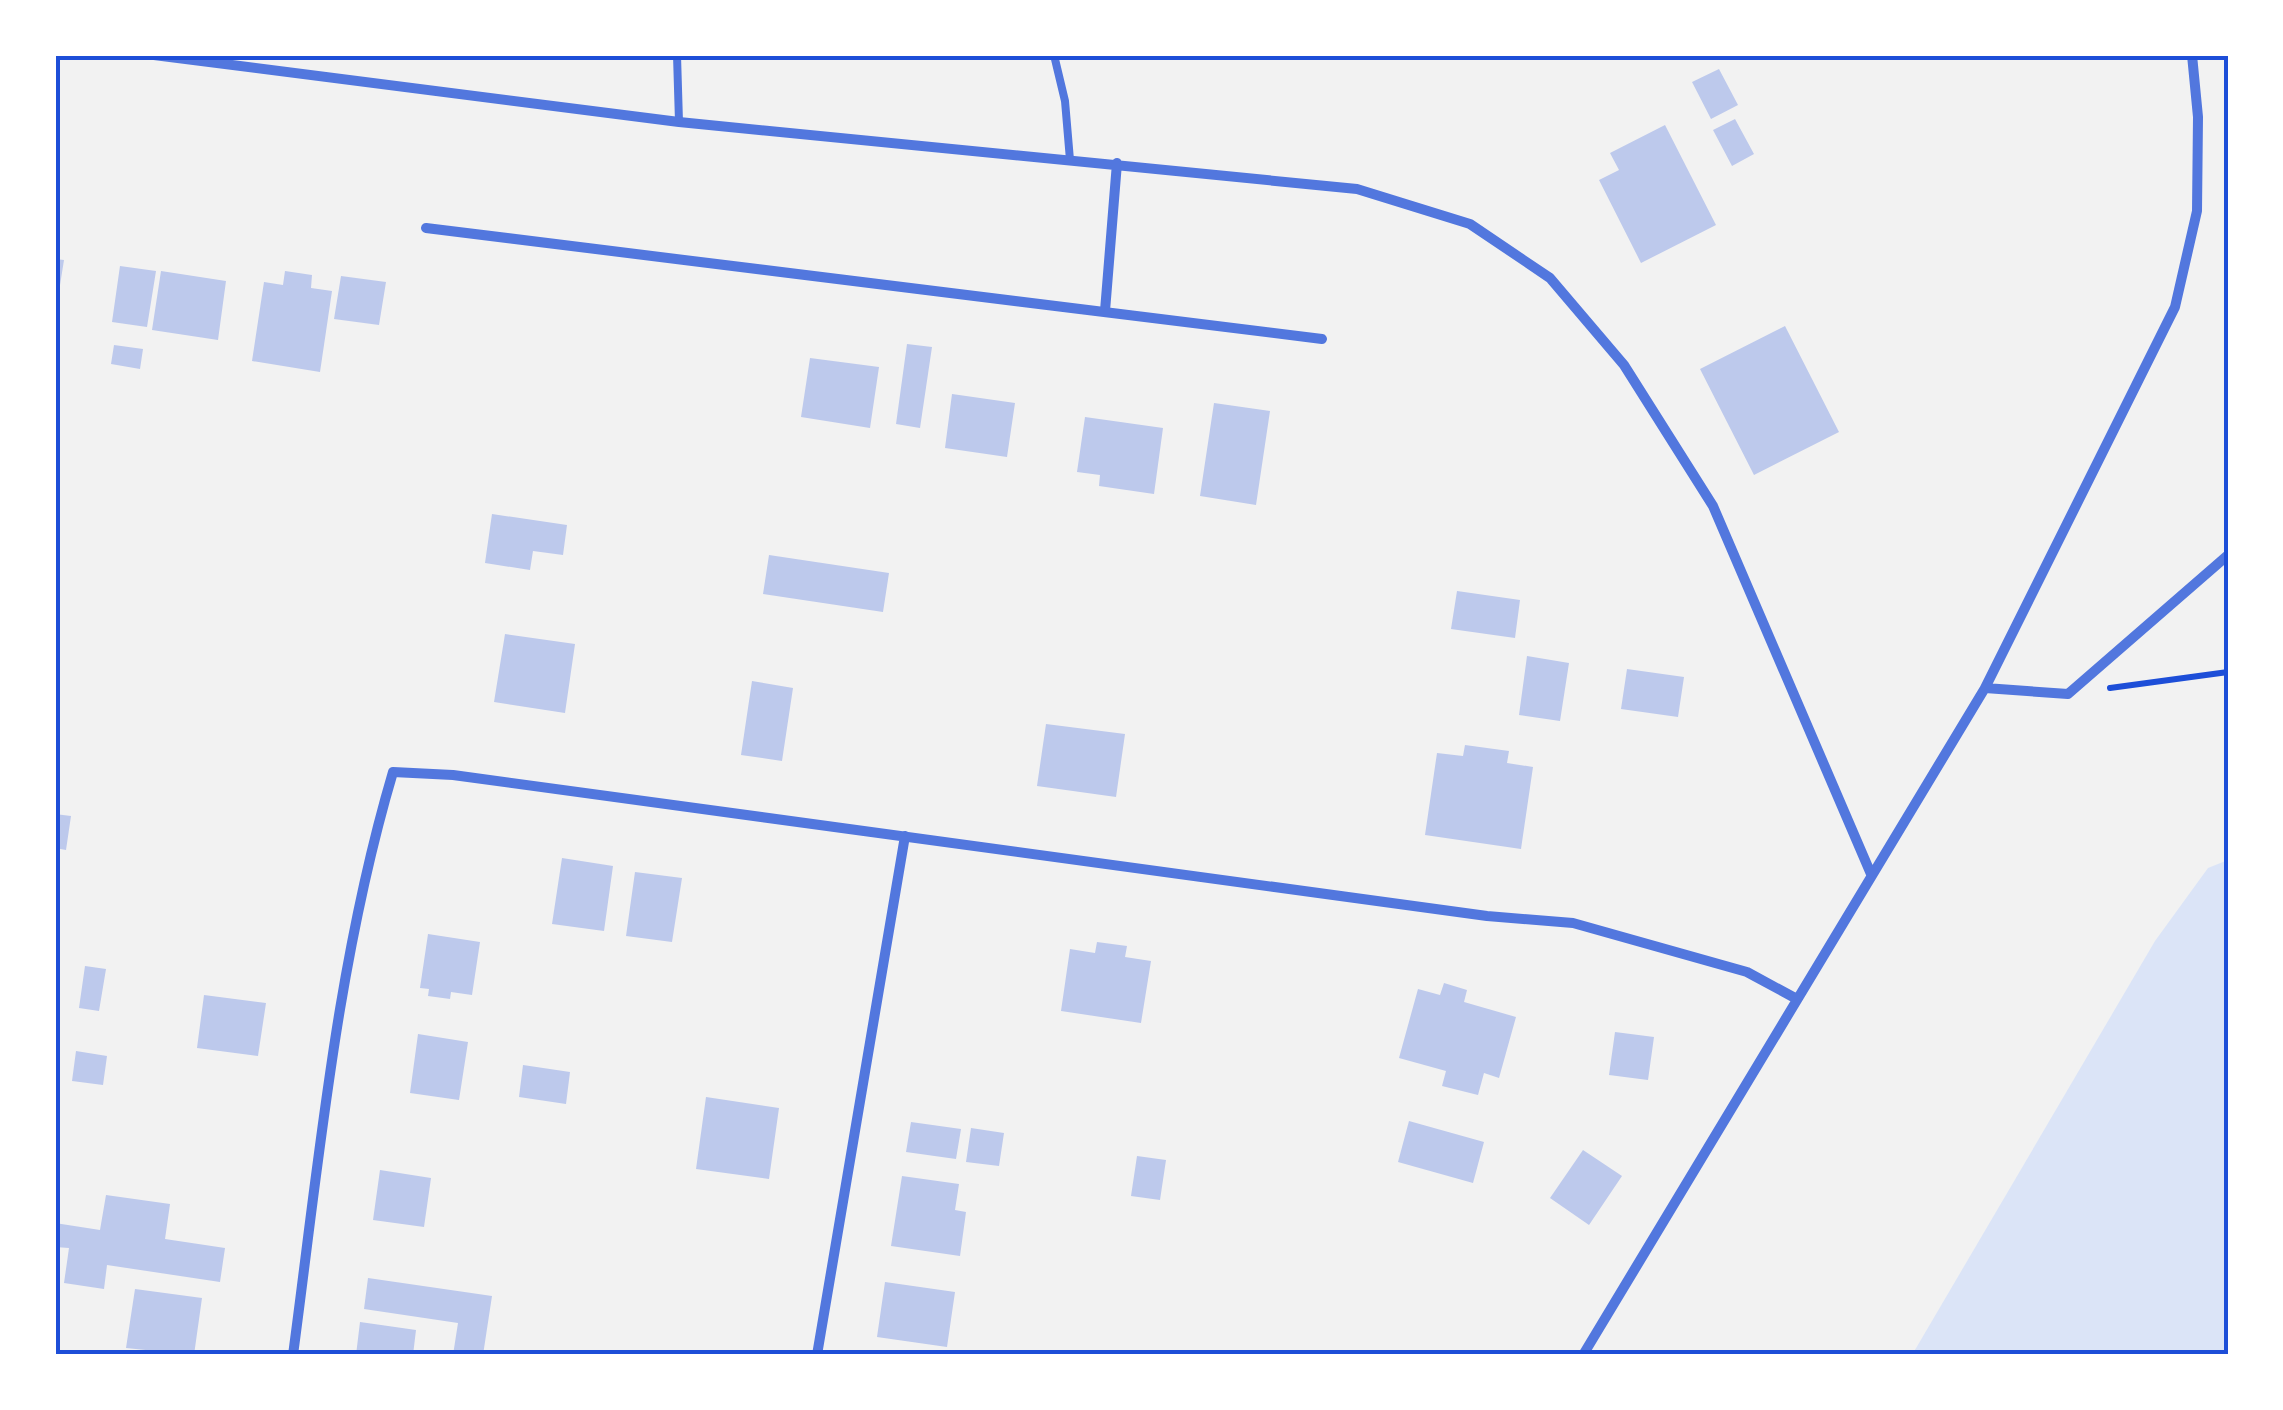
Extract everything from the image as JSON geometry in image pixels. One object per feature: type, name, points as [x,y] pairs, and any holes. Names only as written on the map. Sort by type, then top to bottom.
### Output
[{"type":"street","points":[[154,55],[679,122],[1357,190],[1470,224],[1550,278],[1624,365],[1713,506],[1871,874]]},
{"type":"street","points":[[1583,1355],[1984,688],[2175,307],[2196,212],[2198,117],[2192,55]]},
{"type":"street","points":[[1105,311],[1116,163]]},
{"type":"street","points":[[426,228],[1322,339]]},
{"type":"street","points":[[1984,688],[2068,694],[2228,555]]},
{"type":"street","points":[[292,1355],[344,982],[370,849],[394,772],[454,775],[1468,913],[1574,924],[1747,972],[1795,998]]},
{"type":"street","points":[[817,1355],[905,836]]},
{"type":"lane","points":[[256,70],[257,55]]},
{"type":"lane","points":[[678,55],[679,122]]},
{"type":"lane","points":[[1054,55],[1065,101],[1070,160]]},
{"type":"path","points":[[2068,694],[2228,672]]},
{"type":"shaded area","points":[[2228,860],[2228,1355],[1912,1355],[2155,941],[2208,868]]},
{"type":"building","points":[[1719,69],[1738,105],[1711,119],[1692,82]]},
{"type":"building","points":[[1735,119],[1754,154],[1732,166],[1713,130]]},
{"type":"building","points":[[1665,125],[1716,225],[1641,263],[1599,180],[1619,170],[1610,153]]},
{"type":"building","points":[[55,259],[64,260],[57,304],[55,304]]},
{"type":"building","points":[[120,266],[156,271],[147,327],[112,322]]},
{"type":"building","points":[[161,271],[226,281],[218,340],[152,330]]},
{"type":"building","points":[[285,271],[312,275],[311,288],[332,291],[320,372],[252,361],[264,282],[283,285]]},
{"type":"building","points":[[341,276],[386,282],[379,325],[334,319]]},
{"type":"building","points":[[1785,326],[1839,432],[1754,475],[1700,369]]},
{"type":"building","points":[[907,344],[932,347],[920,428],[896,424]]},
{"type":"building","points":[[114,345],[143,349],[140,369],[111,364]]},
{"type":"building","points":[[810,358],[879,367],[870,428],[801,417]]},
{"type":"building","points":[[952,394],[1015,403],[1007,457],[945,448]]},
{"type":"building","points":[[1214,403],[1270,411],[1256,505],[1200,496]]},
{"type":"building","points":[[1085,417],[1163,428],[1154,494],[1099,486],[1100,475],[1077,472]]},
{"type":"building","points":[[492,514],[567,525],[563,555],[533,551],[530,570],[485,563]]},
{"type":"building","points":[[769,555],[889,573],[883,612],[763,594]]},
{"type":"building","points":[[1457,591],[1520,600],[1515,638],[1451,629]]},
{"type":"building","points":[[505,634],[575,644],[565,713],[494,702]]},
{"type":"building","points":[[1527,656],[1569,663],[1560,721],[1519,715]]},
{"type":"building","points":[[1627,669],[1684,677],[1678,717],[1621,709]]},
{"type":"building","points":[[752,681],[793,688],[782,761],[741,755]]},
{"type":"building","points":[[1046,724],[1125,734],[1116,797],[1037,786]]},
{"type":"building","points":[[1465,745],[1509,751],[1507,763],[1533,767],[1521,849],[1425,835],[1437,753],[1463,756]]},
{"type":"building","points":[[55,814],[71,816],[66,850],[55,848]]},
{"type":"building","points":[[562,858],[613,866],[604,931],[552,924]]},
{"type":"building","points":[[635,872],[682,878],[672,942],[626,936]]},
{"type":"building","points":[[428,934],[480,942],[472,995],[451,992],[450,999],[428,996],[429,989],[420,988]]},
{"type":"building","points":[[1097,942],[1127,946],[1125,957],[1151,961],[1141,1023],[1061,1011],[1070,949],[1095,953]]},
{"type":"building","points":[[85,966],[106,969],[99,1011],[79,1008]]},
{"type":"building","points":[[1444,983],[1467,990],[1464,1002],[1516,1017],[1499,1078],[1484,1073],[1478,1095],[1442,1086],[1446,1071],[1399,1058],[1418,989],[1440,995]]},
{"type":"building","points":[[204,995],[266,1003],[258,1056],[197,1048]]},
{"type":"building","points":[[1615,1032],[1654,1037],[1648,1080],[1609,1075]]},
{"type":"building","points":[[418,1034],[468,1042],[459,1100],[410,1093]]},
{"type":"building","points":[[76,1051],[107,1056],[103,1085],[72,1081]]},
{"type":"building","points":[[523,1065],[570,1072],[566,1104],[519,1097]]},
{"type":"building","points":[[706,1097],[779,1108],[769,1179],[696,1169]]},
{"type":"building","points":[[1409,1121],[1484,1142],[1473,1183],[1398,1162]]},
{"type":"building","points":[[911,1122],[961,1129],[956,1159],[906,1152]]},
{"type":"building","points":[[971,1128],[1004,1133],[999,1166],[966,1162]]},
{"type":"building","points":[[1583,1150],[1622,1176],[1589,1225],[1550,1198]]},
{"type":"building","points":[[1137,1156],[1166,1160],[1160,1200],[1131,1196]]},
{"type":"building","points":[[380,1170],[431,1178],[424,1227],[373,1220]]},
{"type":"building","points":[[902,1176],[959,1184],[955,1210],[966,1212],[960,1256],[891,1246]]},
{"type":"building","points":[[106,1195],[170,1204],[165,1239],[225,1248],[220,1282],[107,1265],[104,1289],[64,1283],[69,1248],[55,1247],[55,1223],[100,1230]]},
{"type":"building","points":[[368,1278],[492,1296],[483,1355],[453,1355],[458,1323],[364,1309]]},
{"type":"building","points":[[885,1282],[955,1292],[947,1347],[877,1337]]},
{"type":"building","points":[[135,1289],[202,1298],[194,1355],[126,1348]]},
{"type":"building","points":[[360,1322],[416,1330],[413,1355],[356,1355]]}]
